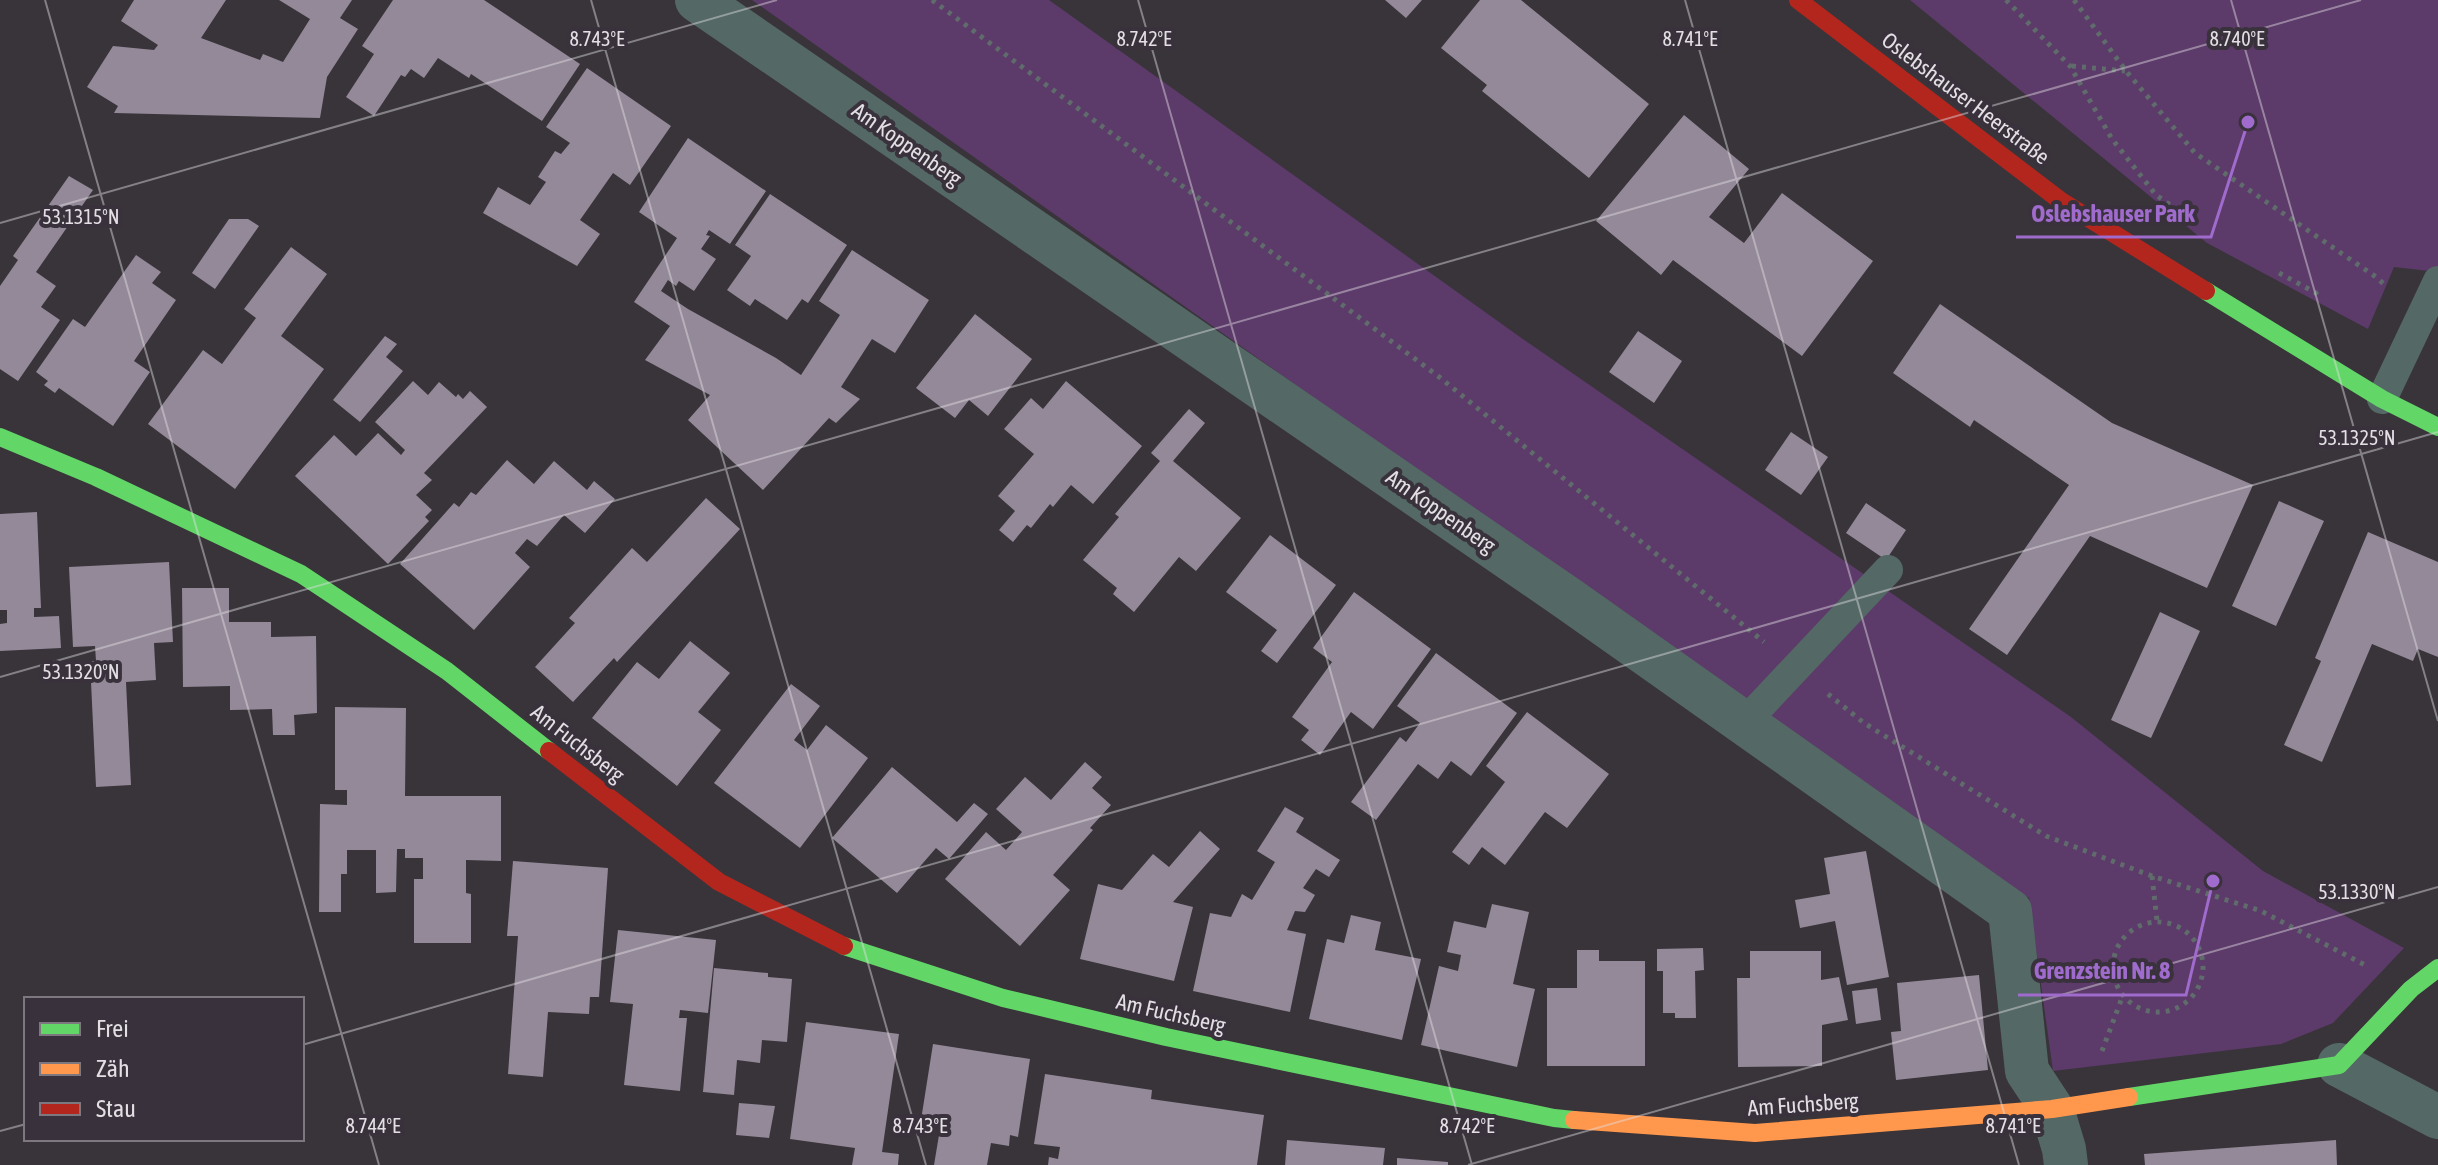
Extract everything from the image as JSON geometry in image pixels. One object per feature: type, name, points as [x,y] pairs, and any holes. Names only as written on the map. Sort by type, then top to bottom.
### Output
[{"type":"street","name":"Am Koppenberg","points":[[697,0],[1570,600],[2010,911],[2027,1071],[2052,1109],[2066,1165]]},
{"type":"street","name":"Oslebshauser Heerstraße","points":[[1798,0],[2061,201],[2382,399],[2438,427]]},
{"type":"street","name":"Am Fuchsberg","points":[[0,437],[96,477],[301,574],[447,671],[719,882],[849,949],[1018,1002],[1166,1037],[1554,1118],[1755,1133],[2052,1109],[2339,1065]]},
{"type":"street","points":[[2438,968],[2411,989],[2339,1065],[2438,1117]]},
{"type":"lane","points":[[2382,399],[2438,281]]},
{"type":"lane","points":[[1744,723],[1888,570]]},
{"type":"path","points":[[932,0],[1438,376],[1864,723],[2046,836],[2152,876],[2261,911],[2411,989]]},
{"type":"path","points":[[2006,0],[2070,66],[2112,139],[2156,195],[2182,214]]},
{"type":"path","points":[[2074,0],[2126,71],[2195,153],[2376,277],[2421,317]]},
{"type":"path","points":[[2070,66],[2126,71]]},
{"type":"path","points":[[2275,271],[2316,293],[2324,306]]},
{"type":"path","points":[[2152,876],[2157,921]]},
{"type":"path","points":[[2157,921],[2181,927],[2193,937],[2201,950],[2203,973],[2193,996],[2181,1006],[2165,1012],[2134,1007],[2115,984],[2112,968],[2115,952],[2128,932],[2141,924],[2157,921]]},
{"type":"shaded area","points":[[752,0],[1049,0],[1520,337],[2071,717],[2263,871],[2404,948],[2333,1023],[2281,1044],[2053,1071],[2029,898],[1989,876]]},
{"type":"shaded area","points":[[1910,0],[2438,0],[2438,272],[2394,267],[2368,329],[2207,243]]},
{"type":"building","points":[[134,0],[226,0],[201,38],[260,60],[263,54],[283,62],[310,19],[279,0],[352,0],[340,18],[358,29],[327,77],[320,118],[114,113],[118,106],[87,87],[113,46],[154,50],[158,45],[121,21]]},
{"type":"building","points":[[393,0],[484,0],[580,64],[542,121],[471,74],[469,78],[438,58],[424,78],[411,69],[405,77],[401,75],[374,116],[346,97],[374,54],[362,46]]},
{"type":"building","points":[[1385,0],[1422,0],[1406,18]]},
{"type":"building","points":[[1480,0],[1521,0],[1649,104],[1589,178],[1482,91],[1487,85],[1441,48]]},
{"type":"building","points":[[587,68],[671,126],[630,185],[613,173],[580,220],[600,234],[577,266],[483,213],[498,187],[530,205],[546,182],[538,177],[555,151],[561,154],[570,143],[546,127]]},
{"type":"building","points":[[1684,115],[1749,169],[1709,217],[1744,243],[1782,193],[1873,261],[1802,356],[1673,260],[1661,275],[1596,221]]},
{"type":"building","points":[[688,138],[766,191],[730,244],[709,230],[706,235],[710,236],[701,249],[716,259],[694,291],[679,281],[676,286],[668,280],[661,291],[801,375],[840,315],[819,301],[852,250],[929,300],[895,353],[872,339],[841,387],[860,399],[836,423],[829,418],[763,490],[688,420],[710,395],[645,360],[670,326],[634,302],[677,238],[639,212]]},
{"type":"building","points":[[69,176],[93,190],[36,272],[56,286],[41,307],[60,320],[18,381],[0,369],[0,286],[18,260],[13,256]]},
{"type":"building","points":[[770,194],[847,245],[808,303],[802,299],[787,320],[755,299],[750,306],[727,290],[751,256],[735,245]]},
{"type":"building","points":[[229,219],[248,219],[259,226],[215,289],[192,273]]},
{"type":"building","points":[[291,247],[327,274],[281,336],[324,369],[235,489],[148,424],[203,350],[222,364],[256,318],[244,309]]},
{"type":"building","points":[[136,255],[161,272],[152,283],[176,300],[134,361],[150,372],[113,426],[59,388],[55,393],[44,385],[48,381],[36,372],[73,319],[85,327]]},
{"type":"building","points":[[1940,304],[2112,423],[2253,485],[2207,588],[2090,536],[2007,655],[1969,629],[2069,485],[1974,420],[1970,427],[1893,373]]},
{"type":"building","points":[[975,314],[1032,359],[988,416],[969,400],[955,418],[916,388]]},
{"type":"building","points":[[1638,331],[1682,361],[1654,403],[1609,372]]},
{"type":"building","points":[[385,336],[397,344],[386,357],[403,371],[360,422],[333,400]]},
{"type":"building","points":[[413,381],[428,395],[439,382],[456,397],[458,394],[463,399],[470,391],[487,407],[424,473],[432,480],[416,495],[432,510],[425,517],[429,521],[388,564],[295,476],[334,435],[356,456],[378,433],[401,455],[405,450],[375,422]]},
{"type":"building","points":[[1066,381],[1142,446],[1093,504],[1071,485],[1053,507],[1050,504],[1031,528],[1027,525],[1013,542],[999,530],[1015,511],[998,496],[1034,454],[1004,429],[1031,398],[1043,409]]},
{"type":"building","points":[[1189,409],[1205,423],[1173,461],[1241,518],[1196,571],[1179,557],[1134,612],[1113,594],[1117,588],[1083,560],[1119,517],[1115,514],[1160,461],[1151,453]]},
{"type":"building","points":[[1791,432],[1828,457],[1801,495],[1765,470]]},
{"type":"building","points":[[507,460],[534,484],[554,461],[587,490],[594,481],[615,499],[585,533],[564,515],[537,546],[527,539],[515,553],[530,567],[474,630],[400,564],[454,503],[459,507],[471,492],[476,495]]},
{"type":"building","points":[[706,498],[740,529],[617,662],[614,658],[573,702],[535,667],[575,623],[569,618],[632,548],[647,562]]},
{"type":"building","points":[[2279,501],[2324,521],[2276,626],[2232,606]]},
{"type":"building","points":[[1866,503],[1906,530],[1886,560],[1846,533]]},
{"type":"building","points":[[37,512],[41,608],[34,608],[34,617],[59,616],[61,648],[0,651],[0,624],[7,623],[7,610],[0,610],[0,514]]},
{"type":"building","points":[[2368,532],[2438,562],[2438,657],[2418,649],[2413,661],[2372,644],[2322,762],[2284,745],[2321,661],[2315,658]]},
{"type":"building","points":[[1270,535],[1336,585],[1277,663],[1261,651],[1277,630],[1226,592]]},
{"type":"building","points":[[169,562],[173,642],[154,643],[156,680],[126,682],[131,785],[96,787],[90,661],[96,661],[95,646],[73,647],[69,567]]},
{"type":"building","points":[[182,588],[229,588],[229,622],[271,622],[271,637],[316,636],[317,713],[294,715],[295,735],[273,735],[272,709],[230,710],[230,686],[183,687]]},
{"type":"building","points":[[1354,592],[1431,649],[1373,729],[1351,712],[1320,755],[1301,740],[1309,730],[1292,717],[1332,662],[1313,648]]},
{"type":"building","points":[[2160,612],[2200,631],[2151,738],[2111,720]]},
{"type":"building","points":[[690,641],[730,673],[698,712],[721,730],[677,786],[592,718],[637,662],[659,679]]},
{"type":"building","points":[[1436,653],[1517,713],[1471,776],[1451,761],[1438,779],[1418,764],[1376,820],[1351,802],[1400,737],[1406,742],[1420,723],[1397,706]]},
{"type":"building","points":[[791,684],[820,706],[794,740],[807,750],[826,725],[868,758],[800,848],[714,783]]},
{"type":"building","points":[[335,707],[406,708],[405,796],[501,796],[501,861],[466,860],[466,893],[471,894],[471,943],[414,943],[414,879],[423,879],[423,858],[405,858],[405,849],[397,849],[396,892],[376,893],[376,850],[347,850],[347,874],[341,874],[341,912],[319,912],[320,804],[347,805],[347,790],[335,790]]},
{"type":"building","points":[[1527,712],[1609,774],[1567,828],[1545,812],[1505,865],[1482,847],[1469,865],[1452,852],[1505,782],[1486,766]]},
{"type":"building","points":[[1085,762],[1102,777],[1092,788],[1111,805],[1053,875],[1070,890],[1020,946],[945,879],[986,832],[1006,850],[1022,832],[996,809],[1025,777],[1051,800]]},
{"type":"building","points":[[892,767],[957,822],[974,803],[988,814],[949,859],[936,848],[897,893],[832,838]]},
{"type":"building","points":[[1285,807],[1304,818],[1296,832],[1340,860],[1329,877],[1316,869],[1303,888],[1315,895],[1305,912],[1295,911],[1287,930],[1306,934],[1290,1012],[1193,991],[1210,913],[1231,917],[1242,894],[1252,900],[1275,862],[1257,851]]},
{"type":"building","points":[[1200,831],[1220,849],[1173,902],[1193,907],[1174,981],[1080,959],[1098,884],[1122,890],[1153,854],[1169,867]]},
{"type":"building","points":[[1866,851],[1889,977],[1847,985],[1835,921],[1800,928],[1795,900],[1830,894],[1824,858]]},
{"type":"building","points":[[513,861],[608,868],[599,997],[590,997],[589,1014],[548,1012],[543,1077],[508,1074],[518,936],[507,936]]},
{"type":"building","points":[[1492,904],[1529,912],[1513,984],[1535,989],[1517,1067],[1421,1045],[1439,966],[1458,971],[1461,955],[1447,952],[1454,921],[1486,928]]},
{"type":"building","points":[[1351,915],[1381,922],[1375,950],[1421,959],[1402,1040],[1309,1019],[1327,939],[1344,943]]},
{"type":"building","points":[[618,930],[716,940],[708,1013],[680,1010],[679,1018],[687,1018],[680,1091],[624,1085],[633,1004],[610,1002]]},
{"type":"building","points":[[1703,948],[1704,970],[1695,971],[1696,1018],[1675,1018],[1675,1013],[1663,1013],[1663,971],[1657,971],[1657,949]]},
{"type":"building","points":[[1577,950],[1599,950],[1599,961],[1645,961],[1645,1066],[1547,1066],[1547,988],[1577,988]]},
{"type":"building","points":[[1750,951],[1821,951],[1821,980],[1839,977],[1848,1020],[1822,1025],[1822,1066],[1738,1067],[1737,978],[1750,978]]},
{"type":"building","points":[[714,968],[768,973],[768,977],[792,979],[787,1042],[762,1040],[760,1063],[737,1060],[734,1095],[703,1092]]},
{"type":"building","points":[[1979,975],[1988,1070],[1896,1080],[1891,1032],[1901,1031],[1897,983]]},
{"type":"building","points":[[1877,988],[1881,1020],[1856,1024],[1852,991]]},
{"type":"building","points":[[806,1022],[899,1034],[882,1152],[899,1154],[898,1165],[852,1165],[855,1148],[790,1139]]},
{"type":"building","points":[[933,1044],[1030,1059],[1018,1137],[1010,1135],[1009,1146],[991,1143],[987,1165],[934,1165],[941,1123],[921,1120]]},
{"type":"building","points":[[1045,1074],[1152,1090],[1151,1099],[1264,1115],[1257,1165],[1048,1165],[1049,1157],[1058,1159],[1060,1147],[1034,1144]]},
{"type":"building","points":[[739,1103],[775,1106],[769,1138],[736,1135]]},
{"type":"building","points":[[1287,1140],[1385,1148],[1383,1165],[1285,1165]]},
{"type":"building","points":[[2336,1140],[2337,1165],[2145,1165],[2144,1154]]},
{"type":"building","points":[[1397,1158],[1448,1162],[1448,1165],[1397,1165]]},
{"type":"traffic: fast","points":[[2206,291],[2382,399],[2438,427]]},
{"type":"traffic: fast","points":[[0,437],[96,477],[301,574],[447,671],[549,751]]},
{"type":"traffic: fast","points":[[844,946],[1003,998],[1166,1037],[1574,1120]]},
{"type":"traffic: fast","points":[[2129,1097],[2339,1065],[2411,989],[2438,968]]},
{"type":"traffic: slow","points":[[1574,1120],[1755,1133],[2052,1109],[2129,1097]]},
{"type":"traffic: jam","points":[[1798,0],[2061,201],[2206,291]]},
{"type":"traffic: jam","points":[[549,751],[719,882],[844,946]]},
{"type":"place","name":"Oslebshauser Park","points":[[2248,122]]},
{"type":"place","name":"Grenzstein Nr. 8","points":[[2213,881]]}]
